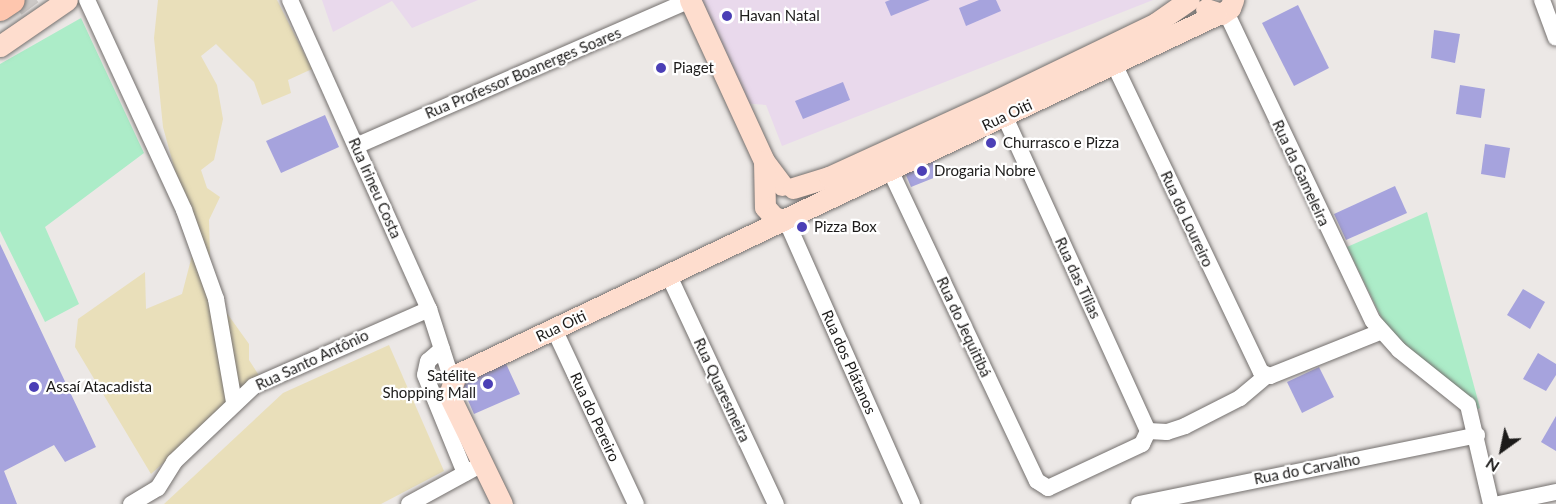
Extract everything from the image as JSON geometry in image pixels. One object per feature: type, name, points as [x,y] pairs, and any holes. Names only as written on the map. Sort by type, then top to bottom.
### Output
[{"type":"main road","points":[[690,0],[764,161],[801,205],[789,218],[774,217],[765,203],[764,161]]},
{"type":"main road","name":"Rua Oiti","points":[[787,186],[829,177],[956,119],[1156,23],[1189,0]]},
{"type":"main road","points":[[0,46],[13,9],[43,11],[63,2]]},
{"type":"main road","points":[[0,46],[63,2]]},
{"type":"main road","name":"Rua Oiti","points":[[451,382],[554,329],[669,276],[889,168],[1005,117],[1226,6]]},
{"type":"main road","points":[[765,203],[774,187],[787,186]]},
{"type":"main road","name":"Rua Oiti","points":[[741,240],[765,203]]},
{"type":"main road","points":[[451,382],[449,395],[474,468],[502,504]]},
{"type":"street","points":[[87,0],[196,243],[216,299],[234,402]]},
{"type":"street","name":"Rua Irineu Costa","points":[[290,0],[429,309],[451,382]]},
{"type":"street","name":"Rua Professor Boanerges Soares","points":[[356,146],[690,0]]},
{"type":"street","points":[[1542,0],[1556,38]]},
{"type":"street","name":"Rua da Gameleira","points":[[1226,6],[1300,174],[1380,332]]},
{"type":"street","name":"Rua do Loureiro","points":[[1114,64],[1264,375]]},
{"type":"street","name":"Rua das Tílias","points":[[1005,117],[1147,436]]},
{"type":"street","name":"Rua do Jequitibá","points":[[889,168],[1040,485],[1048,488],[1147,436]]},
{"type":"street","name":"Rua dos Plátanos","points":[[789,218],[912,504]]},
{"type":"street","name":"Rua Quaresmeira","points":[[669,276],[776,504]]},
{"type":"street","name":"Rua Santo Antônio","points":[[131,504],[158,488],[174,462],[234,402],[285,369],[429,309]]},
{"type":"street","name":"Rua do Pereiro","points":[[554,329],[636,504]]},
{"type":"street","points":[[1147,436],[1185,426],[1240,398],[1264,375],[1380,332],[1462,398],[1472,414],[1491,504]]},
{"type":"street","points":[[409,504],[474,468],[425,375],[428,361],[442,349]]},
{"type":"street","name":"Rua do Carvalho","points":[[1138,504],[1477,435]]},
{"type":"street","points":[[1500,504],[1556,492]]},
{"type":"shaded area","points":[[322,0],[478,0],[412,28],[392,1],[333,32]]},
{"type":"shaded area","points":[[696,0],[1153,0],[782,146],[766,105],[742,103]]},
{"type":"green space","points":[[81,18],[144,153],[45,227],[79,304],[45,322],[0,231],[0,64]]},
{"type":"green space","points":[[1427,212],[1480,408],[1475,410],[1385,325],[1347,247]]},
{"type":"sand","points":[[158,0],[277,0],[312,69],[288,80],[291,93],[262,105],[254,82],[216,44],[201,56],[217,85],[223,119],[214,160],[201,170],[207,188],[220,197],[209,220],[211,291],[249,344],[249,360],[260,377],[151,474],[75,347],[78,319],[145,272],[146,309],[182,294],[195,244],[163,127],[154,38]]},
{"type":"sand","points":[[389,345],[444,471],[381,504],[164,504],[283,393]]},
{"type":"building","points":[[930,0],[891,16],[885,2]]},
{"type":"building","points":[[979,0],[996,0],[1001,11],[966,26],[959,8]]},
{"type":"building","points":[[1298,5],[1329,68],[1294,86],[1262,23]]},
{"type":"building","points":[[1434,30],[1460,34],[1455,63],[1431,58]]},
{"type":"building","points":[[843,82],[850,100],[803,119],[795,101]]},
{"type":"building","points":[[1460,85],[1485,89],[1481,118],[1456,114]]},
{"type":"building","points":[[325,115],[339,147],[281,173],[266,141]]},
{"type":"building","points":[[1485,144],[1510,148],[1505,178],[1481,174]]},
{"type":"building","name":"Drogaria Nobre","points":[[932,156],[941,175],[911,187],[903,168]]},
{"type":"building","points":[[1395,186],[1407,213],[1346,240],[1334,214]]},
{"type":"building","name":"Assaí Atacadista","points":[[0,244],[96,447],[65,462],[54,445],[4,471],[17,504],[0,504]]},
{"type":"building","points":[[1523,289],[1545,302],[1530,329],[1507,315]]},
{"type":"building","points":[[1538,353],[1556,364],[1556,375],[1546,391],[1523,379]]},
{"type":"building","name":"Satélite Shopping Mall","points":[[502,355],[520,394],[474,414],[457,375]]},
{"type":"building","points":[[1319,367],[1334,397],[1302,413],[1287,382]]},
{"type":"building","points":[[1556,416],[1556,451],[1541,442]]},
{"type":"tunnel","points":[[24,0],[30,8]]},
{"type":"place","name":"Havan Natal","points":[[727,16]]},
{"type":"place","name":"Piaget","points":[[661,68]]},
{"type":"place","name":"Churrasco e Pizza","points":[[991,143]]},
{"type":"place","name":"Drogaria Nobre","points":[[922,171]]},
{"type":"place","name":"Pizza Box","points":[[802,227]]},
{"type":"place","name":"Satélite Shopping Mall","points":[[488,384]]},
{"type":"place","name":"Assaí Atacadista","points":[[34,387]]}]
